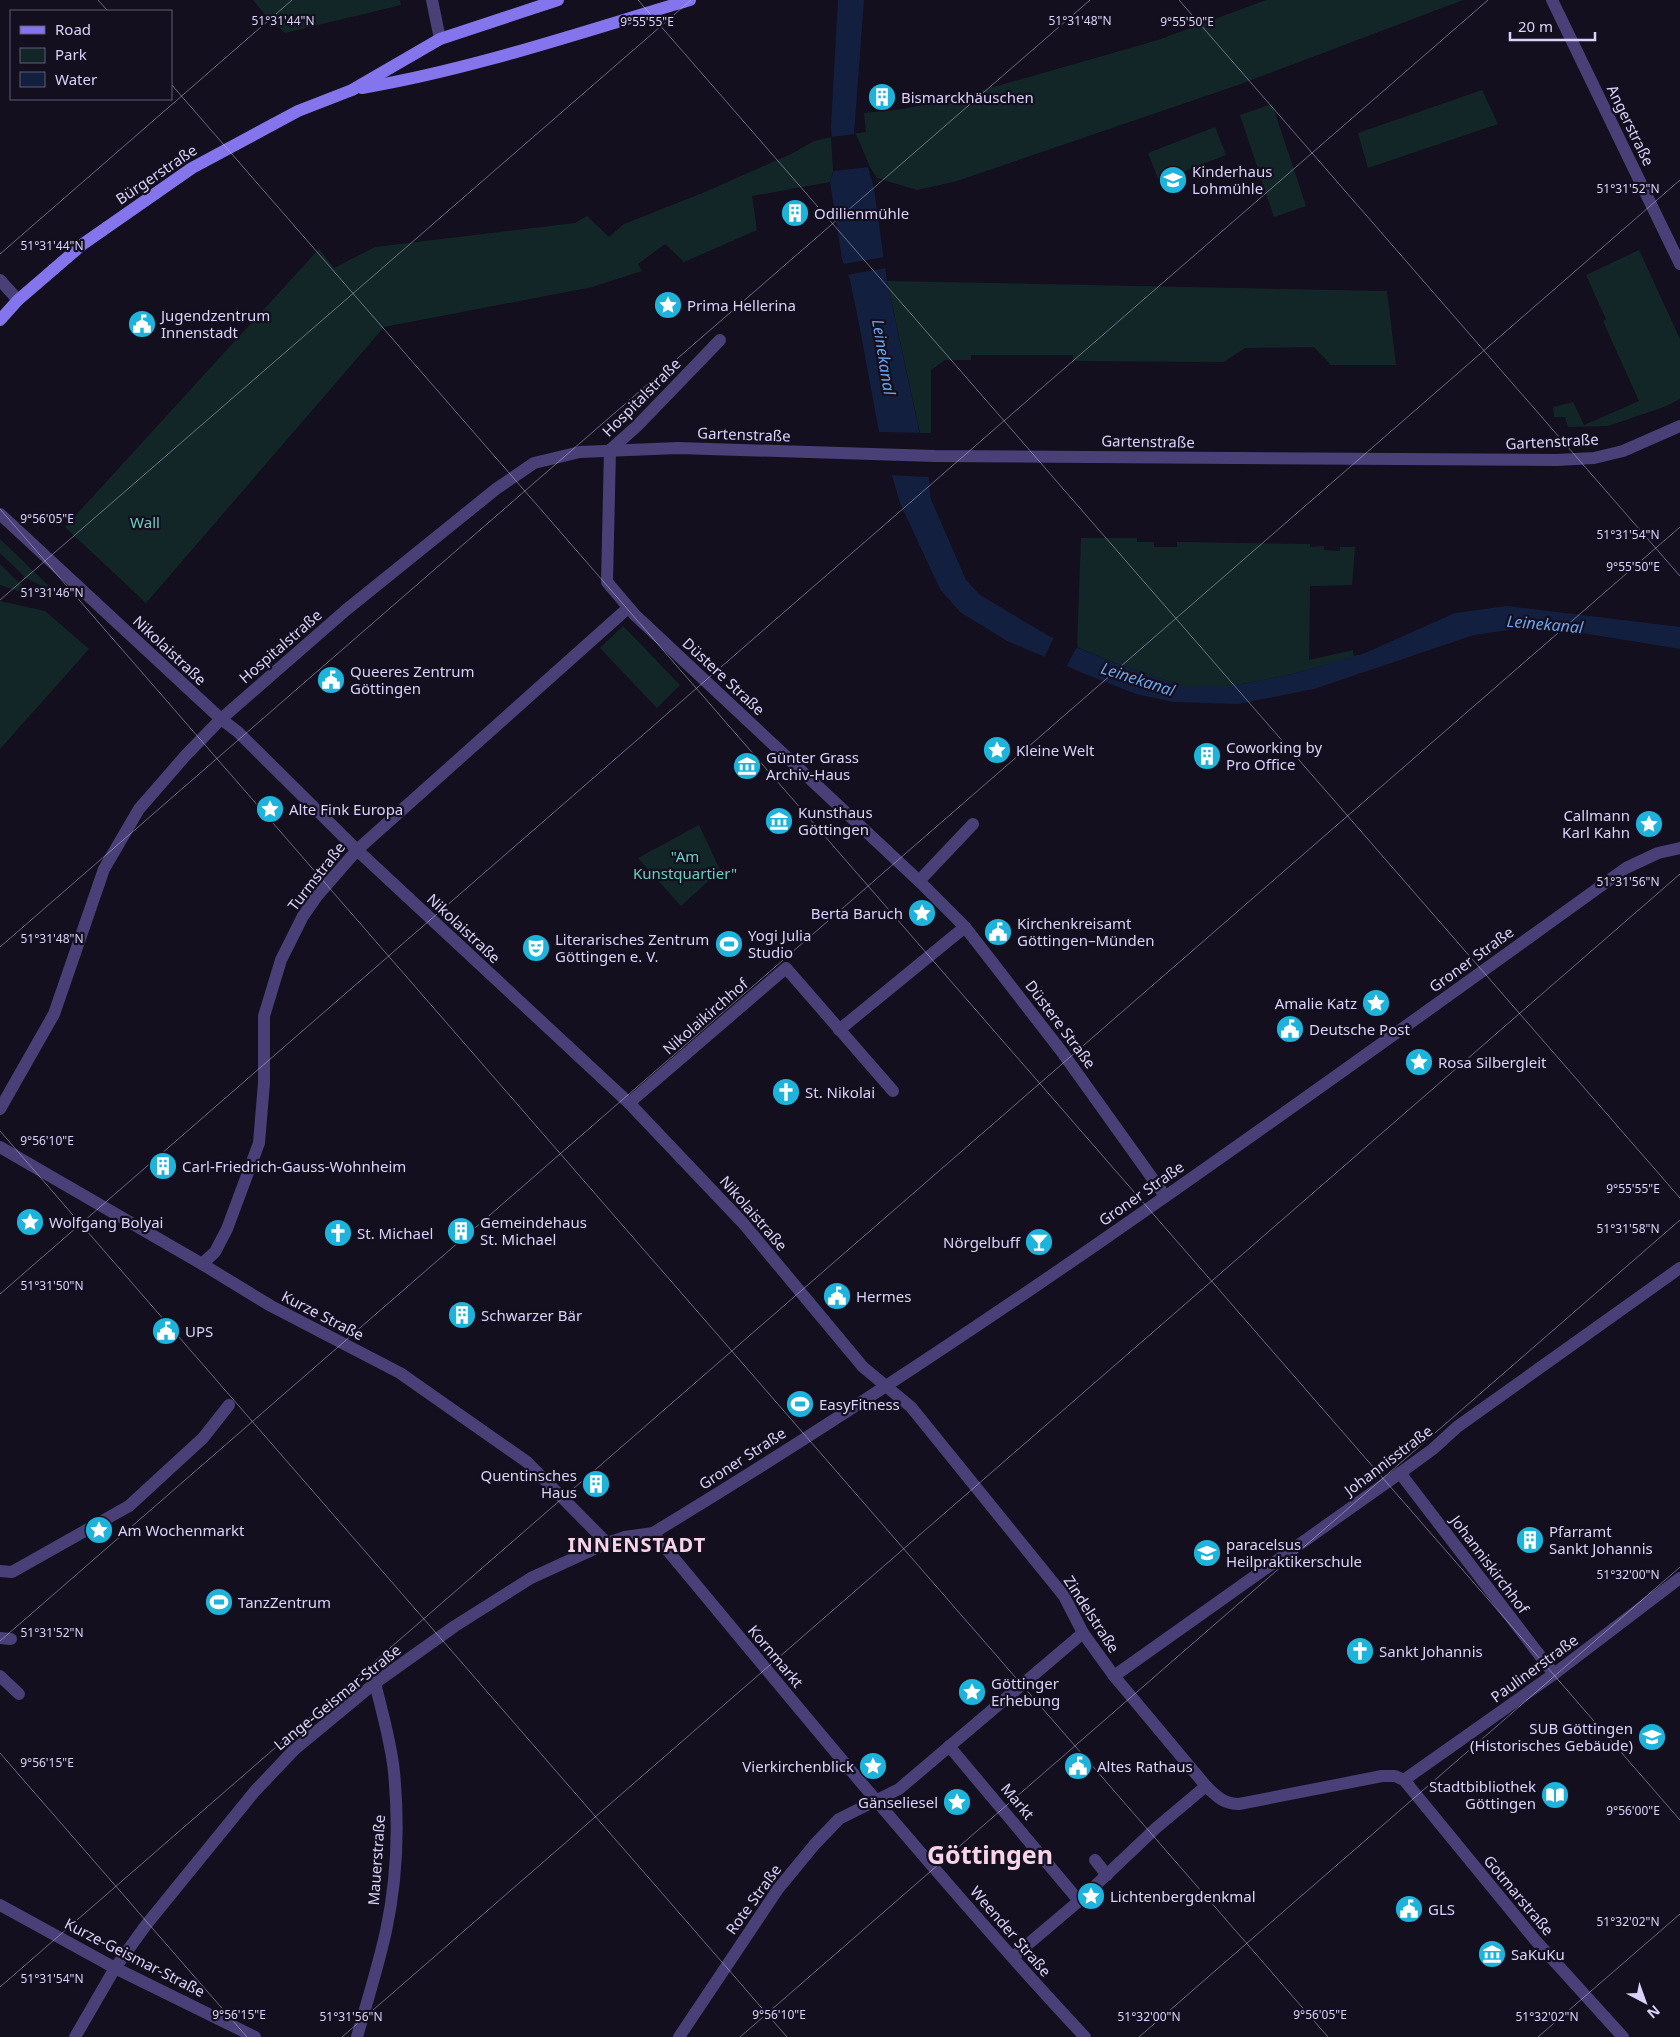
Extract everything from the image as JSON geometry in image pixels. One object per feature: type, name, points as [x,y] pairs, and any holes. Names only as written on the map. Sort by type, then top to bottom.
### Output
[{"type":"main road","name":"Bürgerstraße","points":[[0,320],[18,300],[83,244],[192,168],[298,111],[352,90],[440,39],[558,0]]},
{"type":"main road","name":"Bürgerstraße","points":[[352,90],[414,79],[533,49],[690,0]]},
{"type":"street","points":[[432,0],[440,39]]},
{"type":"street","name":"Angerstraße","points":[[1552,0],[1680,264]]},
{"type":"street","points":[[0,280],[18,300]]},
{"type":"street","name":"Hospitalstraße","points":[[0,1109],[54,1014],[104,869],[139,809],[186,755],[221,719],[346,610],[517,474],[534,463],[558,456],[610,450],[637,426],[720,340]]},
{"type":"street","name":"Gartenstraße","points":[[610,450],[678,448],[930,455],[1557,460],[1594,458],[1622,451],[1680,426]]},
{"type":"street","name":"Düstere Straße","points":[[610,450],[607,582],[628,608],[919,881],[965,927],[1062,1052],[1165,1196]]},
{"type":"street","name":"Nikolaistraße","points":[[0,514],[221,719],[238,732],[357,850],[629,1103],[743,1223],[863,1367],[885,1386]]},
{"type":"street","name":"Turmstraße","points":[[202,1264],[215,1252],[227,1229],[259,1143],[264,1083],[264,1016],[274,977],[291,938],[304,916],[332,878],[357,850],[628,608]]},
{"type":"street","points":[[919,881],[974,824]]},
{"type":"street","name":"Groner Straße","points":[[607,1543],[625,1537],[653,1533],[924,1363],[1165,1196],[1626,868],[1658,853],[1680,848]]},
{"type":"street","points":[[840,1030],[965,927]]},
{"type":"street","name":"Nikolaikirchhof","points":[[629,1103],[786,968],[893,1091]]},
{"type":"street","name":"Kurze Straße","points":[[0,1148],[202,1264],[271,1306],[400,1373],[527,1462],[607,1543]]},
{"type":"street","name":"Johannisstraße","points":[[1114,1676],[1400,1473],[1433,1449],[1457,1427],[1680,1268]]},
{"type":"street","name":"Zindelstraße","points":[[885,1386],[911,1407],[1064,1596],[1083,1633],[1114,1676],[1206,1786],[1220,1800],[1229,1804],[1239,1804],[1382,1776],[1395,1776],[1404,1780]]},
{"type":"street","points":[[0,1571],[12,1572],[129,1506],[203,1438],[229,1405]]},
{"type":"street","name":"Johanniskirchhof","points":[[1400,1473],[1554,1674]]},
{"type":"street","name":"Kornmarkt","points":[[653,1533],[875,1801]]},
{"type":"street","name":"Lange-Geismar-Straße","points":[[75,2037],[115,1968],[146,1925],[255,1791],[294,1750],[375,1683],[455,1626],[531,1578],[607,1543]]},
{"type":"street","name":"Paulinerstraße","points":[[1404,1780],[1554,1674],[1680,1578]]},
{"type":"street","points":[[875,1801],[899,1789],[1083,1633]]},
{"type":"street","points":[[0,1676],[19,1694]]},
{"type":"street","name":"Mauerstraße","points":[[357,2037],[386,1930],[394,1876],[396,1839],[394,1772],[387,1732],[375,1683]]},
{"type":"street","name":"Markt","points":[[949,1746],[1080,1902]]},
{"type":"street","name":"Gotmarstraße","points":[[1404,1780],[1530,1934],[1623,2037]]},
{"type":"street","points":[[1013,1957],[1080,1902],[1156,1828],[1206,1786]]},
{"type":"street","name":"Weender Straße","points":[[875,1801],[1085,2037]]},
{"type":"street","name":"Rote Straße","points":[[679,2037],[778,1889],[815,1844],[839,1819],[875,1801]]},
{"type":"street","points":[[1095,1860],[1107,1875]]},
{"type":"street","name":"Kurze-Geismar-Straße","points":[[0,1905],[115,1968],[256,2037]]},
{"type":"green space","points":[[253,0],[400,0],[401,5],[285,33],[267,17]]},
{"type":"green space","name":"Wall","points":[[1266,0],[1463,0],[1238,85],[957,181],[917,190],[877,178],[870,167],[833,171],[830,182],[752,196],[757,230],[684,262],[665,244],[638,264],[642,271],[592,287],[384,327],[146,603],[65,527],[319,249],[334,268],[375,247],[575,223],[587,216],[609,237],[624,224],[705,192],[793,153],[814,141],[866,132],[864,113],[903,109],[952,99],[1158,40]]},
{"type":"green space","points":[[1482,90],[1498,124],[1368,168],[1358,133]]},
{"type":"green space","points":[[1272,104],[1306,206],[1274,217],[1240,115]]},
{"type":"green space","points":[[1215,127],[1226,155],[1159,181],[1148,153]]},
{"type":"green space","points":[[1639,250],[1680,339],[1680,399],[1664,407],[1608,426],[1568,427],[1565,417],[1554,417],[1553,407],[1573,402],[1584,425],[1639,401],[1603,321],[1606,319],[1586,275]]},
{"type":"green space","points":[[887,281],[1387,291],[1396,365],[1331,365],[1314,347],[1245,348],[1224,362],[1073,361],[1073,355],[971,355],[971,360],[945,360],[931,370],[931,433],[920,433]]},
{"type":"green space","points":[[1081,538],[1137,538],[1137,542],[1154,542],[1154,547],[1177,547],[1177,542],[1310,544],[1310,547],[1324,546],[1324,550],[1340,551],[1340,547],[1355,547],[1352,585],[1310,586],[1309,660],[1353,650],[1354,657],[1293,674],[1237,685],[1180,685],[1112,662],[1077,647]]},
{"type":"green space","points":[[0,539],[56,593],[26,578],[0,553]]},
{"type":"green space","points":[[0,564],[20,584],[27,587],[25,593],[0,585]]},
{"type":"green space","points":[[0,601],[45,611],[89,649],[0,749]]},
{"type":"green space","points":[[623,626],[680,685],[657,708],[600,648]]},
{"type":"green space","name":"\"Am Kunstquartier\"","points":[[699,825],[720,870],[681,906],[638,858]]},
{"type":"water","name":"Leinekanal","points":[[838,0],[864,0],[854,134],[868,167],[874,189],[887,281],[929,477],[930,497],[966,580],[980,595],[1049,636],[1112,662],[1180,685],[1237,685],[1293,674],[1365,653],[1455,613],[1507,606],[1680,627],[1680,649],[1576,632],[1523,628],[1474,635],[1314,689],[1238,704],[1174,702],[1136,694],[1085,674],[1007,641],[960,612],[940,589],[900,503],[879,432],[850,280],[842,259],[830,182],[834,170],[831,126]]},
{"type":"pier","points":[[856,134],[870,167],[833,171],[831,137]]},
{"type":"pier","points":[[885,257],[887,268],[846,275],[844,264]]},
{"type":"pier","points":[[879,432],[922,433],[929,466],[929,477],[889,475],[878,440]]},
{"type":"pier","points":[[1055,635],[1078,645],[1065,669],[1044,658]]},
{"type":"place","name":"Bismarckhäuschen","points":[[882,97]]},
{"type":"place","name":"Kinderhaus Lohmühle","points":[[1173,180]]},
{"type":"place","name":"Odilienmühle","points":[[795,213]]},
{"type":"place","name":"Prima Hellerina","points":[[668,305]]},
{"type":"place","name":"Jugendzentrum Innenstadt","points":[[142,324]]},
{"type":"place","name":"Queeres Zentrum Göttingen","points":[[331,680]]},
{"type":"place","name":"Kleine Welt","points":[[997,750]]},
{"type":"place","name":"Coworking by Pro Office","points":[[1207,756]]},
{"type":"place","name":"Günter Grass Archiv-Haus","points":[[747,766]]},
{"type":"place","name":"Alte Fink Europa","points":[[270,809]]},
{"type":"place","name":"Kunsthaus Göttingen","points":[[779,821]]},
{"type":"place","name":"Callmann Karl Kahn","points":[[1649,824]]},
{"type":"place","name":"Berta Baruch","points":[[922,913]]},
{"type":"place","name":"Kirchenkreisamt Göttingen–Münden","points":[[998,932]]},
{"type":"place","name":"Yogi Julia Studio","points":[[729,944]]},
{"type":"place","name":"Literarisches Zentrum Göttingen e. V.","points":[[536,948]]},
{"type":"place","name":"Amalie Katz","points":[[1376,1003]]},
{"type":"place","name":"Deutsche Post","points":[[1290,1029]]},
{"type":"place","name":"Rosa Silbergleit","points":[[1419,1062]]},
{"type":"place","name":"St. Nikolai","points":[[786,1092]]},
{"type":"place","name":"Carl-Friedrich-Gauss-Wohnheim","points":[[163,1166]]},
{"type":"place","name":"Wolfgang Bolyai","points":[[30,1222]]},
{"type":"place","name":"Gemeindehaus St. Michael","points":[[461,1231]]},
{"type":"place","name":"St. Michael","points":[[338,1233]]},
{"type":"place","name":"Nörgelbuff","points":[[1039,1242]]},
{"type":"place","name":"Hermes","points":[[837,1296]]},
{"type":"place","name":"Schwarzer Bär","points":[[462,1315]]},
{"type":"place","name":"UPS","points":[[166,1331]]},
{"type":"place","name":"EasyFitness","points":[[800,1404]]},
{"type":"place","name":"Quentinsches Haus","points":[[596,1484]]},
{"type":"place","name":"Am Wochenmarkt","points":[[99,1530]]},
{"type":"place","name":"Pfarramt Sankt Johannis","points":[[1530,1540]]},
{"type":"place","name":"paracelsus Heilpraktikerschule","points":[[1207,1553]]},
{"type":"place","name":"TanzZentrum","points":[[219,1602]]},
{"type":"place","name":"Sankt Johannis","points":[[1360,1651]]},
{"type":"place","name":"Göttinger Erhebung","points":[[972,1692]]},
{"type":"place","name":"SUB Göttingen (Historisches Gebäude)","points":[[1652,1737]]},
{"type":"place","name":"Vierkirchenblick","points":[[873,1766]]},
{"type":"place","name":"Altes Rathaus","points":[[1078,1766]]},
{"type":"place","name":"Stadtbibliothek Göttingen","points":[[1555,1795]]},
{"type":"place","name":"Gänseliesel","points":[[957,1802]]},
{"type":"place","name":"Lichtenbergdenkmal","points":[[1091,1896]]},
{"type":"place","name":"GLS","points":[[1409,1909]]},
{"type":"place","name":"SaKuKu","points":[[1492,1954]]},
{"type":"district","name":"INNENSTADT","points":[[637,1544]]},
{"type":"district","name":"Göttingen","points":[[990,1854]]}]
